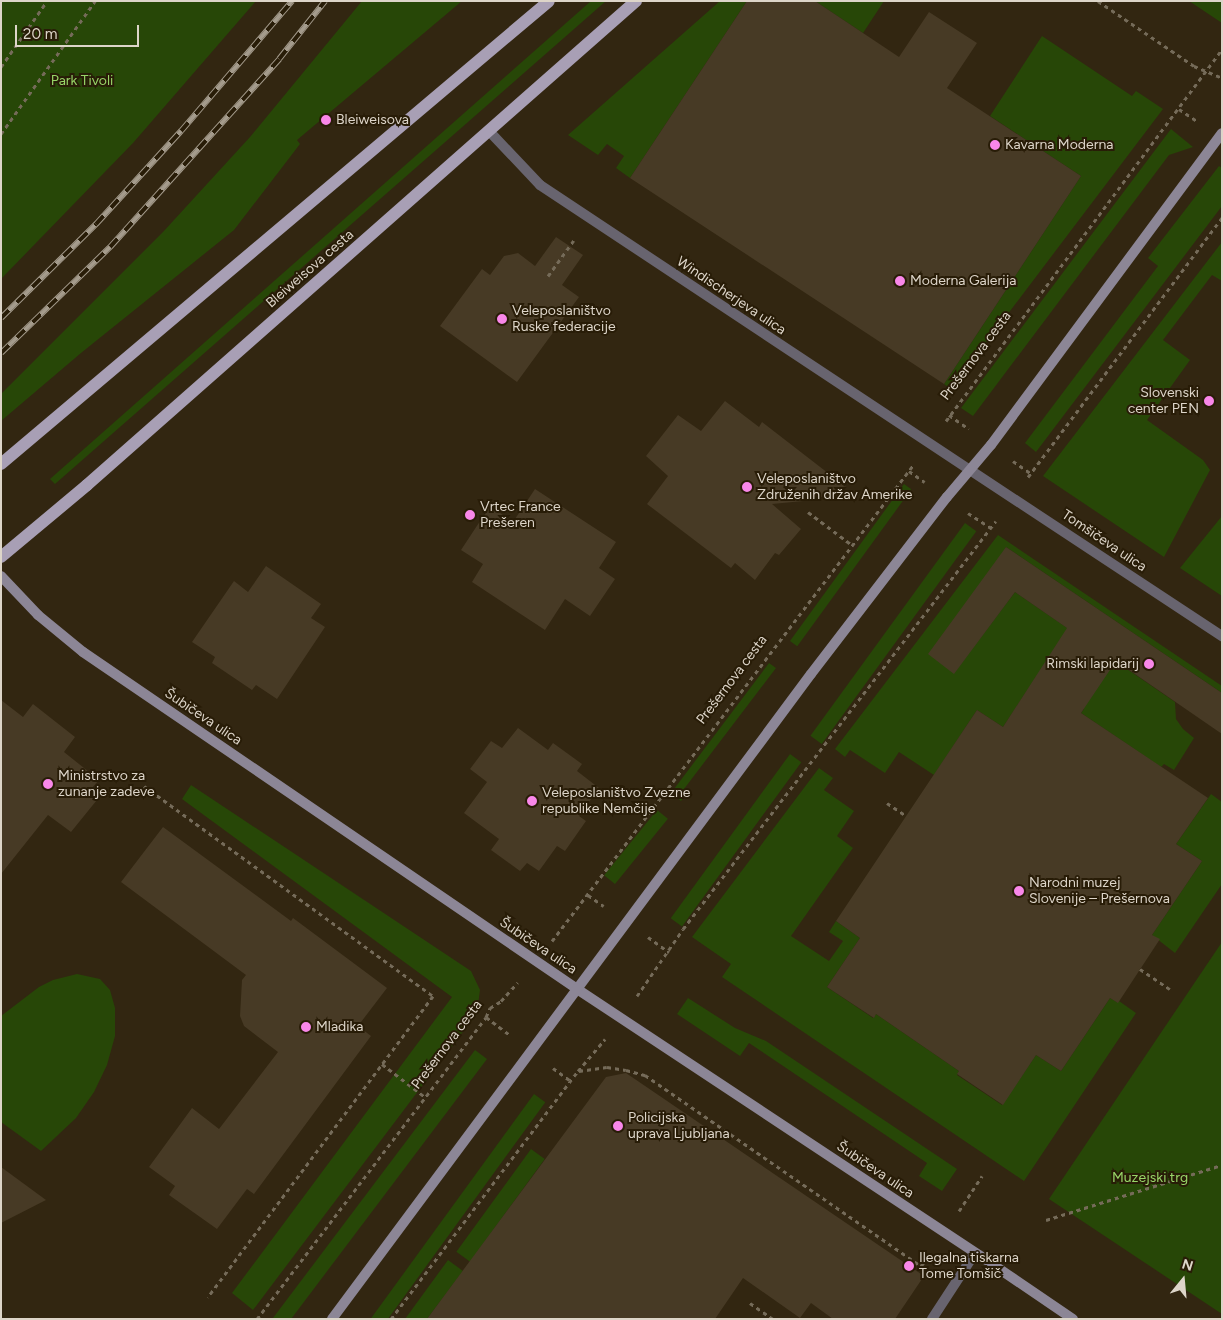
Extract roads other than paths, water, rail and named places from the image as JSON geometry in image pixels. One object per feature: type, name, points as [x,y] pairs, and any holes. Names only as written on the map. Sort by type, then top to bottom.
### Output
[{"type":"main road","points":[[1,464],[549,1]]},
{"type":"main road","name":"Bleiweisova cesta","points":[[1,557],[87,485],[636,1]]},
{"type":"main road","points":[[332,1319],[811,674],[991,445],[1222,134]]},
{"type":"main road","name":"Šubičeva ulica","points":[[1,576],[38,615],[83,652],[536,962],[1073,1319]]},
{"type":"street","name":"Windischerjeva ulica","points":[[489,132],[540,185],[970,470]]},
{"type":"street","name":"Tomšičeva ulica","points":[[970,470],[1222,636]]},
{"type":"street","points":[[932,1319],[975,1253]]},
{"type":"railway","points":[[1,318],[96,224],[181,131],[292,1]]},
{"type":"railway","points":[[1,353],[110,247],[279,59],[325,1]]},
{"type":"place","name":"Bleiweisova","points":[[326,120]]},
{"type":"place","name":"Kavarna Moderna","points":[[995,145]]},
{"type":"place","name":"Moderna Galerija","points":[[900,281]]},
{"type":"place","name":"Veleposlaništvo Ruske federacije","points":[[502,319]]},
{"type":"place","name":"Slovenski center PEN","points":[[1209,401]]},
{"type":"place","name":"Veleposlaništvo Združenih držav Amerike","points":[[747,487]]},
{"type":"place","name":"Vrtec France Prešeren","points":[[470,515]]},
{"type":"place","name":"Rimski lapidarij","points":[[1149,664]]},
{"type":"place","name":"Ministrstvo za zunanje zadeve","points":[[48,784]]},
{"type":"place","name":"Veleposlaništvo Zvezne republike Nemčije","points":[[532,801]]},
{"type":"place","name":"Narodni muzej Slovenije – Prešernova","points":[[1019,891]]},
{"type":"place","name":"Mladika","points":[[306,1027]]},
{"type":"place","name":"Policijska uprava Ljubljana","points":[[618,1126]]},
{"type":"place","name":"Ilegalna tiskarna Tome Tomšič","points":[[909,1266]]},
{"type":"park label","name":"Park Tivoli","points":[[82,81]]},
{"type":"park label","name":"Muzejski trg","points":[[1150,1178]]}]
